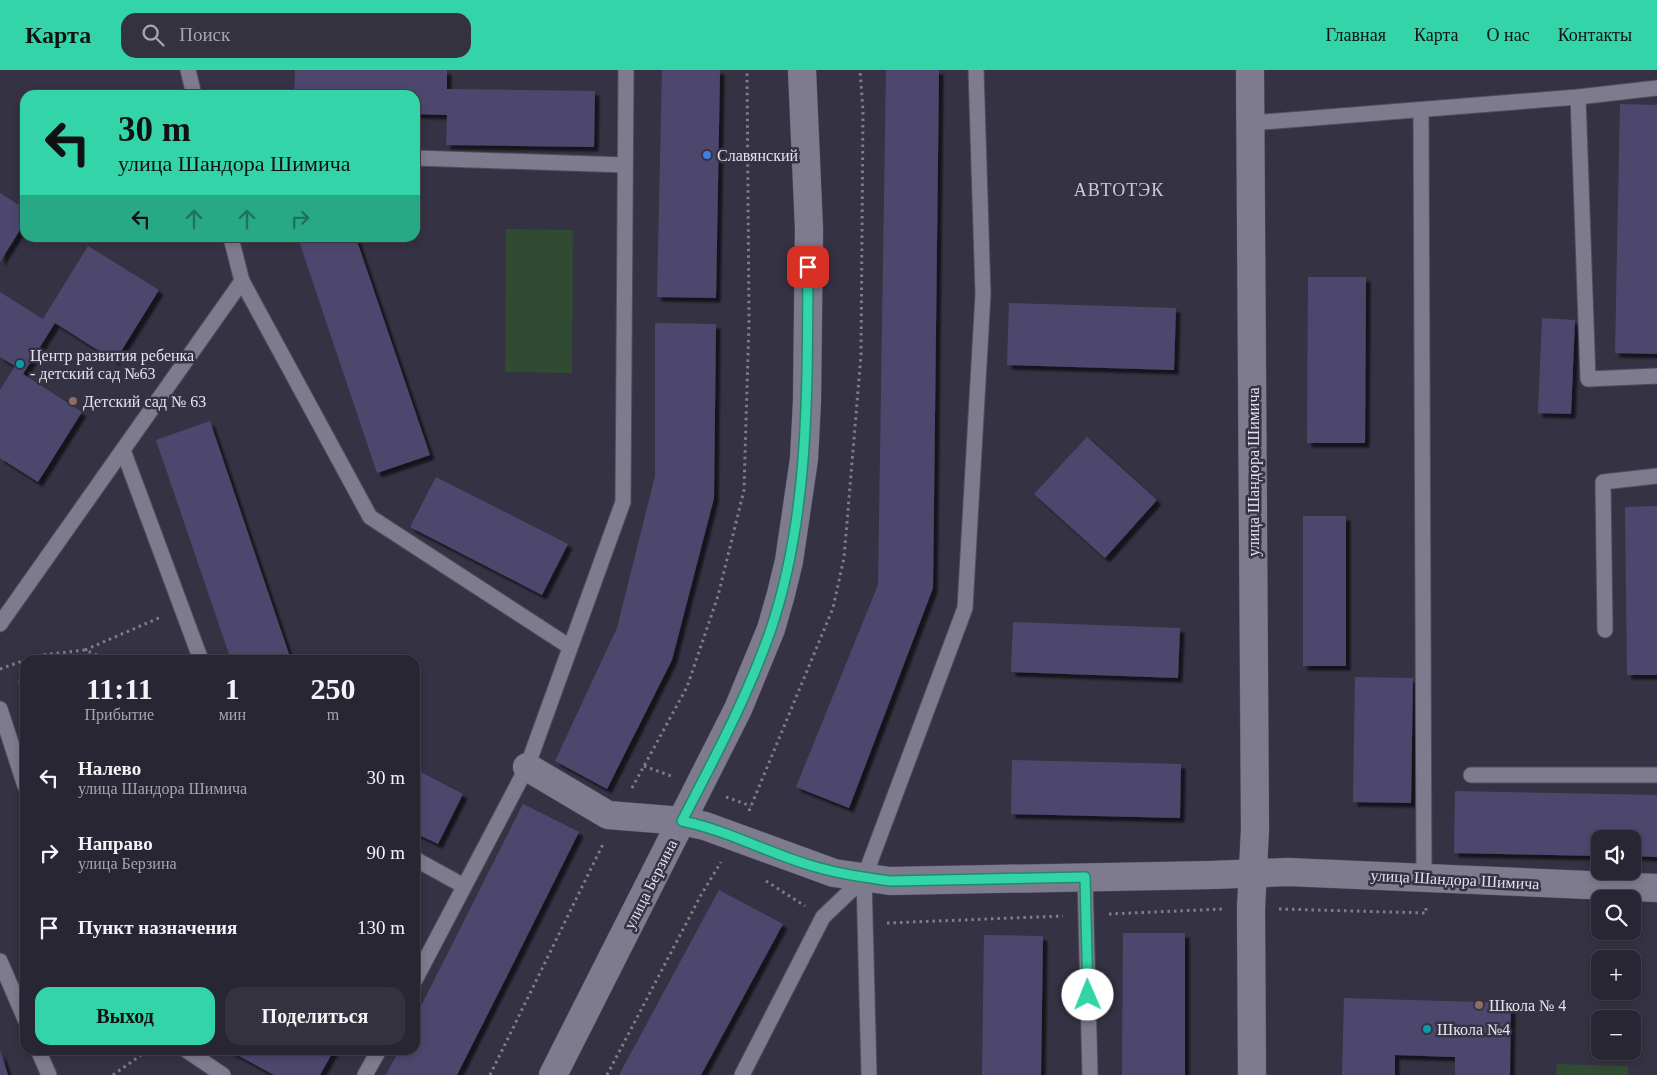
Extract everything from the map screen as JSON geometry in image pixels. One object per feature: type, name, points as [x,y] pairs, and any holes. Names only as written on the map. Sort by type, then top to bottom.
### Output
[{"type":"street","name":"улица Берзина","points":[[553,1075],[682,821],[757,666],[771,629],[789,561],[804,459],[808,401],[809,229],[802,70]]},
{"type":"street","name":"улица Шандора Шимича","points":[[1250,70],[1254,809],[1252,873],[1252,1075]]},
{"type":"street","name":"улица Шандора Шимича","points":[[527,767],[608,815],[618,814],[682,821],[718,830],[804,864],[834,873],[890,881],[1288,872],[1657,888]]},
{"type":"lane","points":[[188,70],[193,90]]},
{"type":"lane","points":[[420,970],[527,767],[623,502],[626,70]]},
{"type":"lane","points":[[869,1075],[864,878],[965,608],[983,294],[976,70]]},
{"type":"lane","points":[[1251,123],[1578,97],[1657,88]]},
{"type":"lane","points":[[1578,97],[1588,379],[1657,376]]},
{"type":"lane","points":[[1421,110],[1424,877]]},
{"type":"lane","points":[[420,158],[625,165]]},
{"type":"lane","points":[[232,242],[242,281],[370,517],[570,647]]},
{"type":"lane","points":[[0,624],[242,281]]},
{"type":"lane","points":[[122,450],[199,655]]},
{"type":"lane","points":[[1605,630],[1603,482],[1657,476]]},
{"type":"lane","points":[[0,709],[20,771]]},
{"type":"lane","points":[[1471,775],[1657,775]]},
{"type":"lane","points":[[420,862],[464,886]]},
{"type":"lane","points":[[1085,877],[1090,1075]]},
{"type":"lane","points":[[742,1075],[823,917],[864,878]]},
{"type":"lane","points":[[0,961],[20,1007]]},
{"type":"lane","points":[[40,1055],[49,1075]]},
{"type":"lane","points":[[193,1055],[223,1075]]},
{"type":"lane","points":[[366,1075],[376,1055]]},
{"type":"path","points":[[490,1075],[618,814],[687,687],[718,596],[744,490],[749,320],[747,70]]},
{"type":"path","points":[[38,655],[85,650],[182,609]]},
{"type":"path","points":[[85,650],[97,655]]},
{"type":"path","points":[[0,669],[20,662]]},
{"type":"path","points":[[113,1075],[141,1055]]},
{"type":"green space","points":[[506,229],[573,230],[572,373],[505,372]]},
{"type":"green space","points":[[1557,1064],[1628,1066],[1628,1075],[1556,1075]]},
{"type":"building","points":[[295,70],[447,70],[447,89],[595,91],[594,147],[446,145],[447,115],[420,114],[420,90],[294,90]]},
{"type":"building","points":[[662,70],[720,70],[716,298],[657,297]]},
{"type":"building","points":[[886,70],[939,70],[933,588],[849,808],[796,787],[878,585]]},
{"type":"building","points":[[1620,104],[1657,105],[1657,354],[1615,353]]},
{"type":"building","points":[[0,193],[20,206],[20,230],[0,262]]},
{"type":"building","points":[[299,242],[357,242],[430,455],[377,473]]},
{"type":"building","name":"Центр развития ребенка - детский сад №63","points":[[88,246],[159,290],[115,361],[55,323],[23,374],[82,412],[38,482],[0,458],[0,390],[15,366],[0,357],[0,292],[43,319]]},
{"type":"building","points":[[1308,277],[1366,277],[1365,443],[1307,443]]},
{"type":"building","points":[[1009,303],[1176,308],[1174,370],[1007,365]]},
{"type":"building","points":[[1542,318],[1575,320],[1571,414],[1538,413]]},
{"type":"building","points":[[655,323],[716,324],[714,498],[672,660],[607,789],[555,761],[617,628],[655,476]]},
{"type":"building","points":[[210,421],[289,655],[229,655],[156,440]]},
{"type":"building","points":[[1087,437],[1157,500],[1105,558],[1034,494]]},
{"type":"building","points":[[436,477],[568,544],[542,595],[410,527]]},
{"type":"building","points":[[1657,506],[1657,675],[1627,675],[1625,507]]},
{"type":"building","points":[[1303,516],[1346,516],[1346,666],[1303,666]]},
{"type":"building","points":[[1013,622],[1180,628],[1178,678],[1011,672]]},
{"type":"building","points":[[1355,677],[1413,678],[1411,803],[1353,802]]},
{"type":"building","points":[[1012,760],[1181,764],[1180,818],[1011,814]]},
{"type":"building","points":[[420,772],[463,794],[438,844],[420,835]]},
{"type":"building","points":[[1455,791],[1657,795],[1657,857],[1641,856],[1641,830],[1591,830],[1591,856],[1454,853]]},
{"type":"building","points":[[523,804],[579,832],[457,1075],[386,1075],[396,1055],[420,1055],[420,1008]]},
{"type":"building","points":[[719,890],[783,924],[701,1075],[619,1075]]},
{"type":"building","points":[[1123,933],[1185,933],[1185,1075],[1122,1075]]},
{"type":"building","points":[[984,935],[1043,936],[1041,1075],[982,1075]]},
{"type":"building","name":"Школа №4","points":[[1344,998],[1511,1003],[1510,1075],[1455,1075],[1455,1057],[1395,1055],[1395,1075],[1342,1075]]},
{"type":"building","points":[[0,1050],[8,1075],[0,1075]]},
{"type":"building","points":[[237,1055],[331,1055],[320,1075],[274,1075]]},
{"type":"place","name":"Славянский","points":[[707,155]]},
{"type":"place","name":"Центр развития ребенка - детский сад №63","points":[[20,364]]},
{"type":"place","name":"Детский сад № 63","points":[[73,401]]},
{"type":"place","name":"Школа № 4","points":[[1479,1005]]},
{"type":"place","name":"Школа №4","points":[[1427,1029]]},
{"type":"district","name":"АВТОТЭК","points":[[1119,190]]},
{"type":"route","points":[[808,267],[808,401],[804,459],[789,561],[771,629],[757,666],[710,767],[682,821],[718,830],[804,864],[834,873],[864,878],[890,881],[1085,877],[1088,995]]}]
